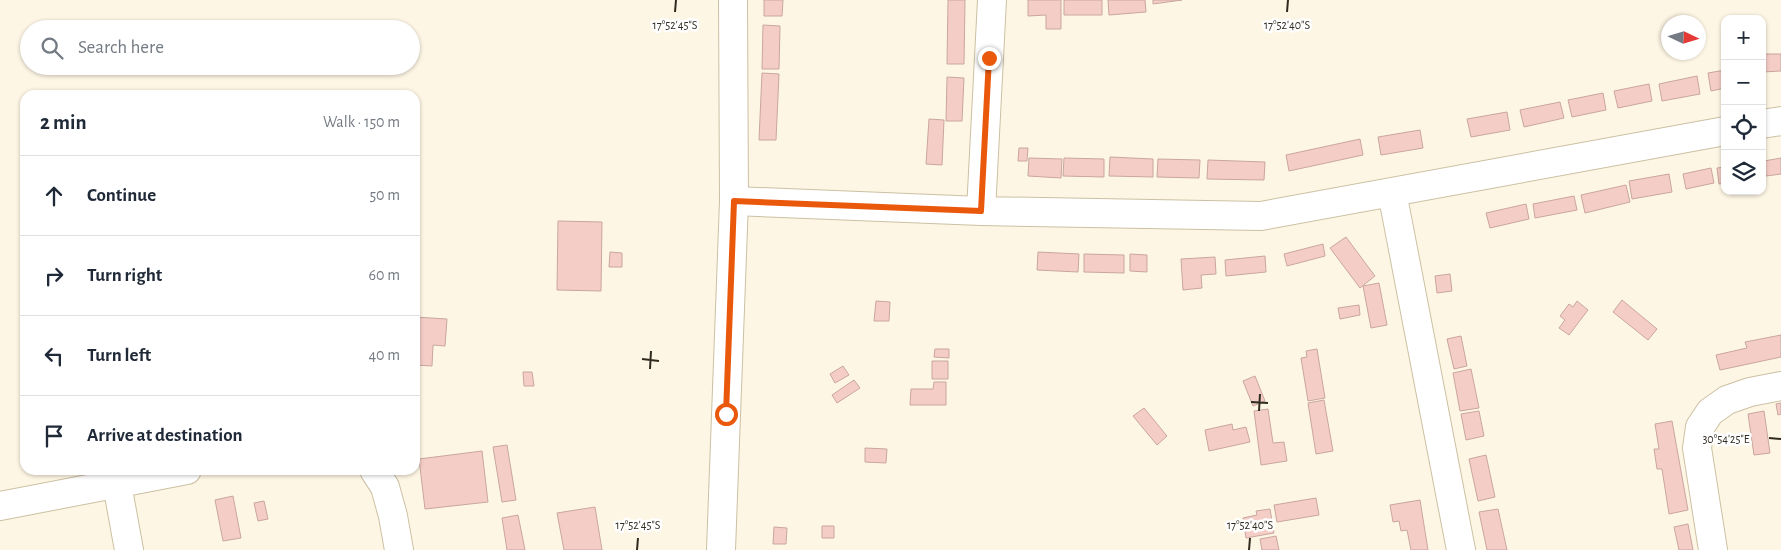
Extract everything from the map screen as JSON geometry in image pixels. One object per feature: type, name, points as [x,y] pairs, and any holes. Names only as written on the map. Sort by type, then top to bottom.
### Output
[{"type":"street","points":[[721,550],[734,201],[733,0]]},
{"type":"street","points":[[981,211],[992,0]]},
{"type":"street","points":[[1766,123],[1781,121]]},
{"type":"street","points":[[734,201],[981,211],[1261,216],[1721,132]]},
{"type":"street","points":[[1392,192],[1462,550]]},
{"type":"street","points":[[1714,550],[1696,448],[1700,427],[1710,412],[1727,400],[1750,392],[1781,386]]},
{"type":"street","points":[[0,506],[162,475]]},
{"type":"street","points":[[377,475],[385,487],[393,516],[399,550]]},
{"type":"street","points":[[118,484],[129,550]]},
{"type":"building","points":[[764,0],[783,0],[782,16],[764,16]]},
{"type":"building","points":[[948,0],[965,0],[964,64],[947,64]]},
{"type":"building","points":[[1028,0],[1061,0],[1061,29],[1046,29],[1046,15],[1028,16]]},
{"type":"building","points":[[1064,0],[1102,0],[1102,15],[1064,15]]},
{"type":"building","points":[[1108,0],[1145,0],[1146,12],[1109,15]]},
{"type":"building","points":[[1153,0],[1182,0],[1153,4]]},
{"type":"building","points":[[763,25],[780,26],[779,69],[762,69]]},
{"type":"building","points":[[1766,54],[1781,54],[1781,71],[1766,72]]},
{"type":"building","points":[[1721,71],[1721,89],[1711,91],[1708,73]]},
{"type":"building","points":[[762,73],[779,74],[776,140],[759,140]]},
{"type":"building","points":[[1697,76],[1700,94],[1662,101],[1659,84]]},
{"type":"building","points":[[947,77],[964,78],[962,121],[946,121]]},
{"type":"building","points":[[1649,84],[1652,101],[1618,108],[1614,91]]},
{"type":"building","points":[[1603,93],[1606,110],[1572,117],[1568,100]]},
{"type":"building","points":[[1560,102],[1564,118],[1524,127],[1520,110]]},
{"type":"building","points":[[1507,112],[1510,130],[1471,137],[1467,119]]},
{"type":"building","points":[[929,119],[944,120],[942,165],[926,164]]},
{"type":"building","points":[[1420,130],[1423,148],[1381,155],[1378,137]]},
{"type":"building","points":[[1360,139],[1363,155],[1289,171],[1286,155]]},
{"type":"building","points":[[1019,148],[1028,148],[1027,161],[1018,161]]},
{"type":"building","points":[[1110,157],[1153,159],[1153,177],[1109,176]]},
{"type":"building","points":[[1029,158],[1062,159],[1061,178],[1028,176]]},
{"type":"building","points":[[1064,158],[1104,159],[1104,177],[1063,176]]},
{"type":"building","points":[[1781,158],[1781,174],[1766,176],[1766,161]]},
{"type":"building","points":[[1158,159],[1200,160],[1199,178],[1157,177]]},
{"type":"building","points":[[1208,160],[1265,162],[1264,180],[1207,179]]},
{"type":"building","points":[[1711,168],[1714,183],[1686,189],[1683,174]]},
{"type":"building","points":[[1717,168],[1721,168],[1721,184],[1719,184]]},
{"type":"building","points":[[1669,174],[1672,192],[1632,199],[1629,181]]},
{"type":"building","points":[[1626,185],[1630,202],[1585,213],[1581,195]]},
{"type":"building","points":[[1574,196],[1577,210],[1535,218],[1533,204]]},
{"type":"building","points":[[1526,204],[1529,219],[1490,228],[1486,213]]},
{"type":"building","points":[[558,221],[602,222],[601,291],[557,290]]},
{"type":"building","points":[[1346,237],[1375,276],[1360,288],[1330,248]]},
{"type":"building","points":[[1323,244],[1325,256],[1287,266],[1284,254]]},
{"type":"building","points":[[610,252],[622,253],[622,267],[609,267]]},
{"type":"building","points":[[1038,252],[1079,254],[1078,272],[1037,270]]},
{"type":"building","points":[[1084,254],[1124,255],[1124,273],[1084,272]]},
{"type":"building","points":[[1130,254],[1147,255],[1147,272],[1130,271]]},
{"type":"building","points":[[1265,256],[1266,272],[1226,276],[1225,260]]},
{"type":"building","points":[[1215,257],[1216,274],[1201,275],[1202,288],[1183,290],[1181,259]]},
{"type":"building","points":[[1450,274],[1452,291],[1437,293],[1435,276]]},
{"type":"building","points":[[1379,283],[1387,325],[1371,328],[1363,286]]},
{"type":"building","points":[[1622,300],[1657,329],[1648,340],[1613,312]]},
{"type":"building","points":[[876,301],[890,302],[889,321],[874,321]]},
{"type":"building","points":[[1577,301],[1588,310],[1569,335],[1559,328],[1565,320],[1560,316],[1569,304],[1573,307]]},
{"type":"building","points":[[1359,305],[1360,315],[1340,319],[1338,308]]},
{"type":"building","points":[[420,317],[447,319],[445,346],[433,345],[432,366],[420,365]]},
{"type":"building","points":[[1781,335],[1781,357],[1720,370],[1716,355],[1747,348],[1745,342]]},
{"type":"building","points":[[1461,336],[1467,366],[1454,369],[1447,339]]},
{"type":"building","points":[[935,349],[949,349],[949,358],[934,357]]},
{"type":"building","points":[[1317,349],[1325,398],[1308,401],[1301,358],[1307,357],[1306,351]]},
{"type":"building","points":[[932,361],[948,361],[948,379],[932,379]]},
{"type":"building","points":[[843,366],[849,375],[835,383],[830,374]]},
{"type":"building","points":[[1471,369],[1479,408],[1460,411],[1453,373]]},
{"type":"building","points":[[523,372],[532,372],[534,386],[524,386]]},
{"type":"building","points":[[1255,376],[1265,401],[1253,406],[1243,381]]},
{"type":"building","points":[[854,380],[860,388],[837,403],[832,395]]},
{"type":"building","points":[[934,382],[946,382],[946,405],[910,405],[911,389],[933,389]]},
{"type":"building","points":[[1324,400],[1333,451],[1316,454],[1308,403]]},
{"type":"building","points":[[1781,403],[1781,414],[1778,415],[1776,404]]},
{"type":"building","points":[[1144,408],[1167,436],[1157,445],[1133,416]]},
{"type":"building","points":[[1268,409],[1273,443],[1284,442],[1287,461],[1261,465],[1254,411]]},
{"type":"building","points":[[1479,411],[1484,436],[1466,440],[1461,414]]},
{"type":"building","points":[[1764,411],[1770,453],[1754,455],[1748,414]]},
{"type":"building","points":[[1672,421],[1688,510],[1669,514],[1662,469],[1657,469],[1654,449],[1659,449],[1655,424]]},
{"type":"building","points":[[1232,424],[1233,430],[1246,427],[1250,442],[1209,451],[1205,430]]},
{"type":"building","points":[[507,445],[516,500],[502,502],[493,447]]},
{"type":"building","points":[[865,448],[887,449],[886,463],[865,462]]},
{"type":"building","points":[[482,451],[488,502],[425,509],[420,459]]},
{"type":"building","points":[[1486,455],[1495,497],[1478,501],[1469,459]]},
{"type":"building","points":[[233,496],[241,538],[223,541],[215,500]]},
{"type":"building","points":[[1316,498],[1319,515],[1277,522],[1274,505]]},
{"type":"building","points":[[1420,500],[1428,550],[1411,550],[1407,530],[1401,531],[1399,521],[1393,522],[1390,505]]},
{"type":"building","points":[[264,501],[268,519],[258,521],[254,503]]},
{"type":"building","points":[[595,507],[602,550],[564,550],[557,513]]},
{"type":"building","points":[[1270,509],[1274,533],[1246,538],[1243,518],[1257,515],[1256,511]]},
{"type":"building","points":[[1498,509],[1507,550],[1487,550],[1479,512]]},
{"type":"building","points":[[518,515],[525,550],[507,550],[502,518]]},
{"type":"building","points":[[1688,524],[1693,550],[1679,550],[1674,527]]},
{"type":"building","points":[[822,526],[834,526],[834,538],[822,538]]},
{"type":"building","points":[[774,527],[787,528],[786,544],[773,544]]},
{"type":"building","points":[[1276,536],[1279,550],[1262,550],[1260,539]]},
{"type":"route","points":[[726,414],[734,201],[981,211],[989,58]]}]
